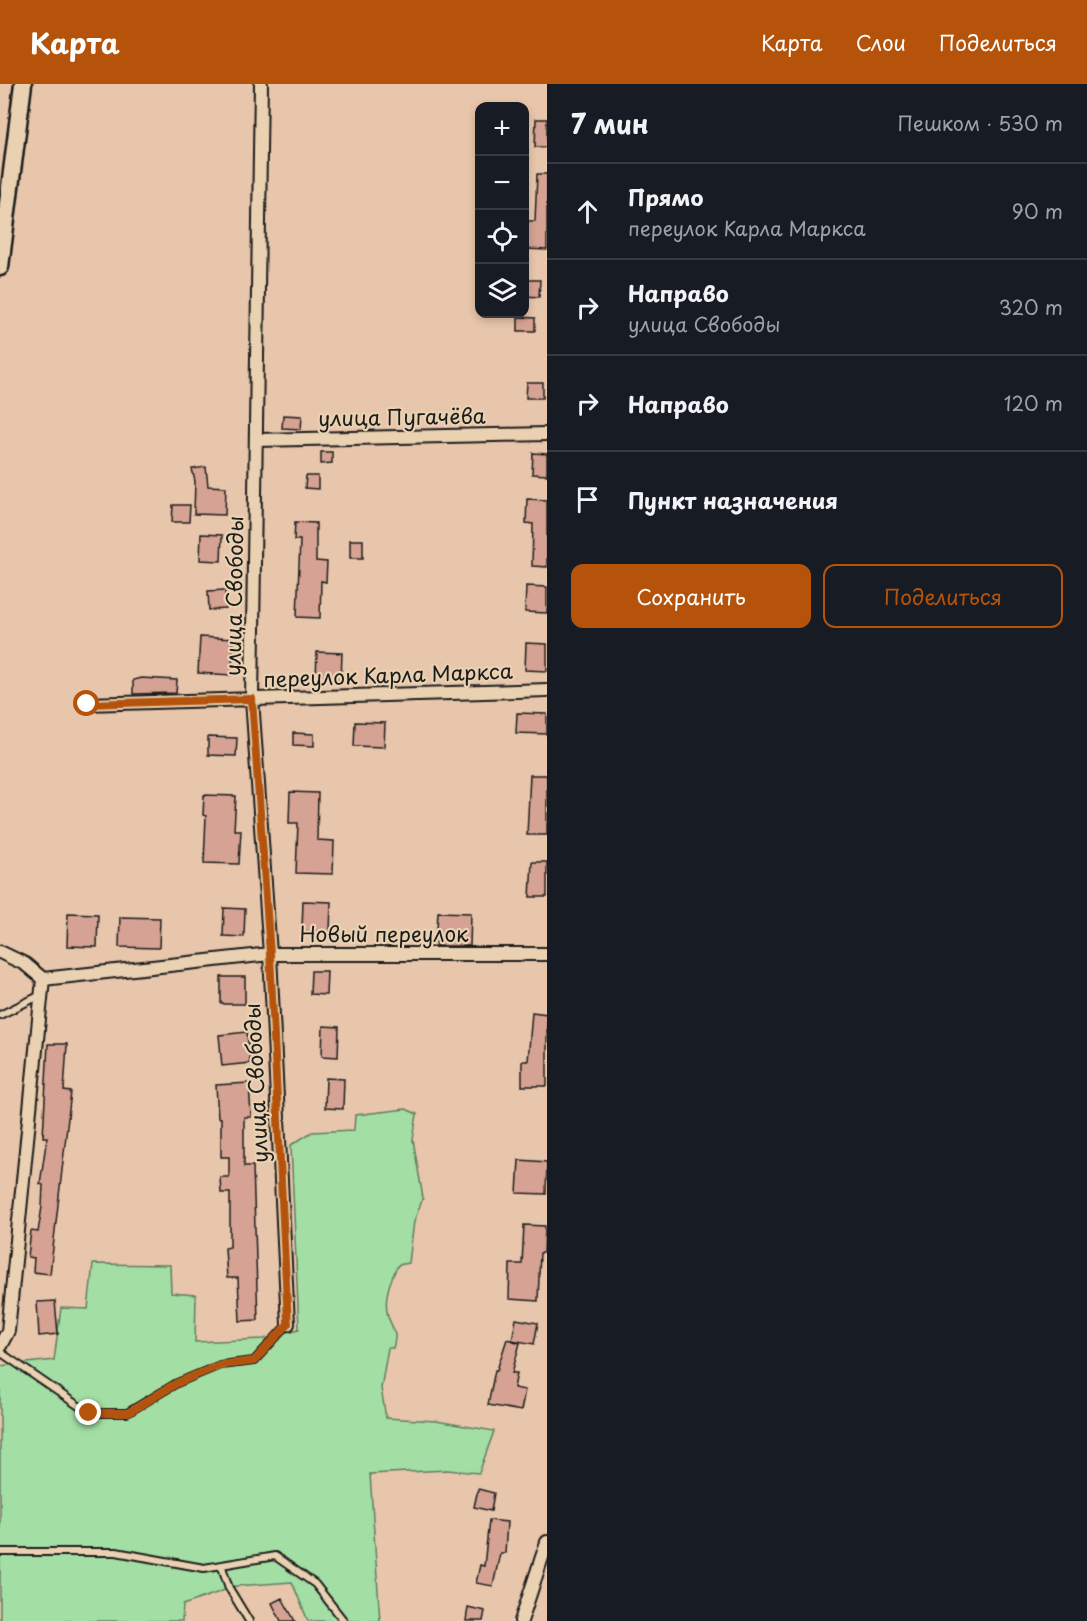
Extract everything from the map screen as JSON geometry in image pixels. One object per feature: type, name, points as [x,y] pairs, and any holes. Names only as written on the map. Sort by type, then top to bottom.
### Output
[{"type":"street","points":[[0,267],[23,84]]},
{"type":"street","name":"улица Свободы","points":[[261,84],[252,699],[270,954],[288,1324]]},
{"type":"street","name":"улица Пугачёва","points":[[257,440],[547,434]]},
{"type":"street","name":"переулок Карла Маркса","points":[[87,704],[547,690]]},
{"type":"street","points":[[0,952],[25,964],[43,979],[8,1331],[0,1346]]},
{"type":"street","name":"Новый переулок","points":[[43,979],[270,954],[547,954]]},
{"type":"street","points":[[521,1621],[547,1542]]},
{"type":"lane","points":[[0,1015],[41,995]]},
{"type":"lane","points":[[0,1352],[89,1413],[128,1413],[177,1383],[220,1365],[254,1361],[288,1324]]},
{"type":"lane","points":[[0,1552],[116,1552],[204,1568],[222,1567],[275,1556],[315,1584],[344,1621]]},
{"type":"lane","points":[[222,1567],[229,1588],[249,1621]]},
{"type":"green space","points":[[406,1109],[417,1114],[413,1140],[423,1198],[414,1221],[409,1263],[398,1265],[387,1296],[388,1316],[395,1338],[393,1348],[388,1348],[381,1388],[386,1418],[436,1421],[494,1431],[479,1473],[447,1470],[370,1474],[380,1621],[308,1621],[292,1582],[236,1586],[183,1605],[182,1621],[0,1621],[0,1366],[54,1360],[61,1308],[88,1309],[93,1264],[170,1265],[171,1293],[196,1295],[195,1342],[264,1339],[299,1329],[291,1145],[312,1132],[354,1130],[355,1115]]},
{"type":"building","points":[[536,119],[547,119],[547,147],[535,147]]},
{"type":"building","points":[[537,174],[547,174],[547,250],[529,249],[529,221],[535,221]]},
{"type":"building","points":[[529,280],[540,280],[539,297],[529,296]]},
{"type":"building","points":[[518,318],[535,318],[535,331],[518,331]]},
{"type":"building","points":[[527,383],[543,383],[543,398],[526,398]]},
{"type":"building","points":[[283,415],[302,416],[301,429],[282,428]]},
{"type":"building","points":[[321,452],[332,452],[332,463],[321,464]]},
{"type":"building","points":[[533,453],[547,454],[547,475],[532,474]]},
{"type":"building","points":[[206,467],[208,486],[226,487],[225,515],[194,514],[195,481],[192,469]]},
{"type":"building","points":[[306,476],[318,476],[318,489],[305,488]]},
{"type":"building","points":[[527,499],[547,500],[547,567],[532,566],[533,524],[526,523]]},
{"type":"building","points":[[173,505],[190,505],[189,522],[172,522]]},
{"type":"building","points":[[295,522],[316,523],[316,561],[327,562],[326,582],[321,581],[320,618],[297,617],[300,540],[294,540]]},
{"type":"building","points":[[201,534],[222,535],[221,561],[200,560]]},
{"type":"building","points":[[350,540],[363,540],[363,558],[350,558]]},
{"type":"building","points":[[526,586],[547,587],[547,613],[525,612]]},
{"type":"building","points":[[225,590],[226,609],[209,610],[208,591]]},
{"type":"building","points":[[200,637],[233,639],[232,675],[198,673]]},
{"type":"building","points":[[526,643],[547,644],[547,671],[525,670]]},
{"type":"building","points":[[317,652],[342,653],[341,680],[316,679]]},
{"type":"building","points":[[141,678],[177,680],[176,693],[133,694],[133,680]]},
{"type":"building","points":[[517,713],[547,714],[547,734],[516,733]]},
{"type":"building","points":[[355,722],[385,723],[384,747],[354,746]]},
{"type":"building","points":[[293,733],[314,734],[314,746],[293,745]]},
{"type":"building","points":[[208,737],[237,738],[236,756],[208,755]]},
{"type":"building","points":[[530,775],[547,775],[547,835],[527,835]]},
{"type":"building","points":[[290,792],[318,793],[317,840],[334,841],[333,874],[296,873],[298,823],[289,823]]},
{"type":"building","points":[[204,795],[236,796],[234,830],[241,830],[239,864],[204,863],[206,816],[203,815]]},
{"type":"building","points":[[532,862],[547,862],[547,897],[530,897]]},
{"type":"building","points":[[303,901],[331,902],[330,932],[302,931]]},
{"type":"building","points":[[224,908],[245,909],[244,937],[223,936]]},
{"type":"building","points":[[438,912],[471,913],[470,946],[436,946]]},
{"type":"building","points":[[68,913],[98,914],[97,947],[67,946]]},
{"type":"building","points":[[120,917],[160,918],[159,948],[119,947]]},
{"type":"building","points":[[311,971],[327,971],[326,995],[310,994]]},
{"type":"building","points":[[221,977],[245,977],[245,1004],[221,1004]]},
{"type":"building","points":[[532,1012],[547,1014],[547,1086],[522,1086],[522,1061],[528,1061]]},
{"type":"building","points":[[323,1026],[339,1027],[338,1057],[322,1056]]},
{"type":"building","points":[[247,1032],[250,1063],[222,1066],[219,1035]]},
{"type":"building","points":[[48,1044],[67,1044],[64,1091],[71,1092],[50,1274],[33,1272],[34,1258],[28,1257],[31,1231],[38,1232],[42,1207],[43,1185],[40,1184],[47,1137],[43,1137]]},
{"type":"building","points":[[326,1078],[344,1079],[343,1109],[325,1108]]},
{"type":"building","points":[[249,1083],[251,1117],[244,1117],[244,1166],[253,1166],[258,1320],[240,1321],[238,1278],[227,1278],[225,1248],[230,1247],[230,1193],[221,1193],[220,1177],[229,1177],[229,1157],[221,1157],[221,1118],[218,1118],[216,1085]]},
{"type":"building","points":[[519,1160],[547,1162],[546,1194],[517,1193]]},
{"type":"building","points":[[524,1225],[545,1226],[544,1253],[540,1253],[538,1301],[509,1299],[510,1264],[522,1264]]},
{"type":"building","points":[[55,1301],[58,1334],[39,1336],[37,1302]]},
{"type":"building","points":[[516,1319],[538,1323],[534,1344],[512,1340]]},
{"type":"building","points":[[507,1339],[520,1343],[512,1373],[517,1373],[514,1388],[525,1390],[521,1411],[488,1405],[495,1370],[497,1370]]},
{"type":"building","points":[[478,1489],[494,1493],[491,1511],[474,1507]]},
{"type":"building","points":[[489,1520],[507,1522],[505,1553],[500,1553],[493,1586],[476,1583],[480,1565],[484,1566]]},
{"type":"building","points":[[282,1598],[295,1621],[281,1621],[272,1603]]},
{"type":"building","points":[[468,1607],[485,1611],[483,1621],[466,1621]]},
{"type":"route","points":[[87,704],[252,699],[270,954],[288,1324],[254,1361],[220,1365],[177,1383],[128,1413],[89,1413]]}]
